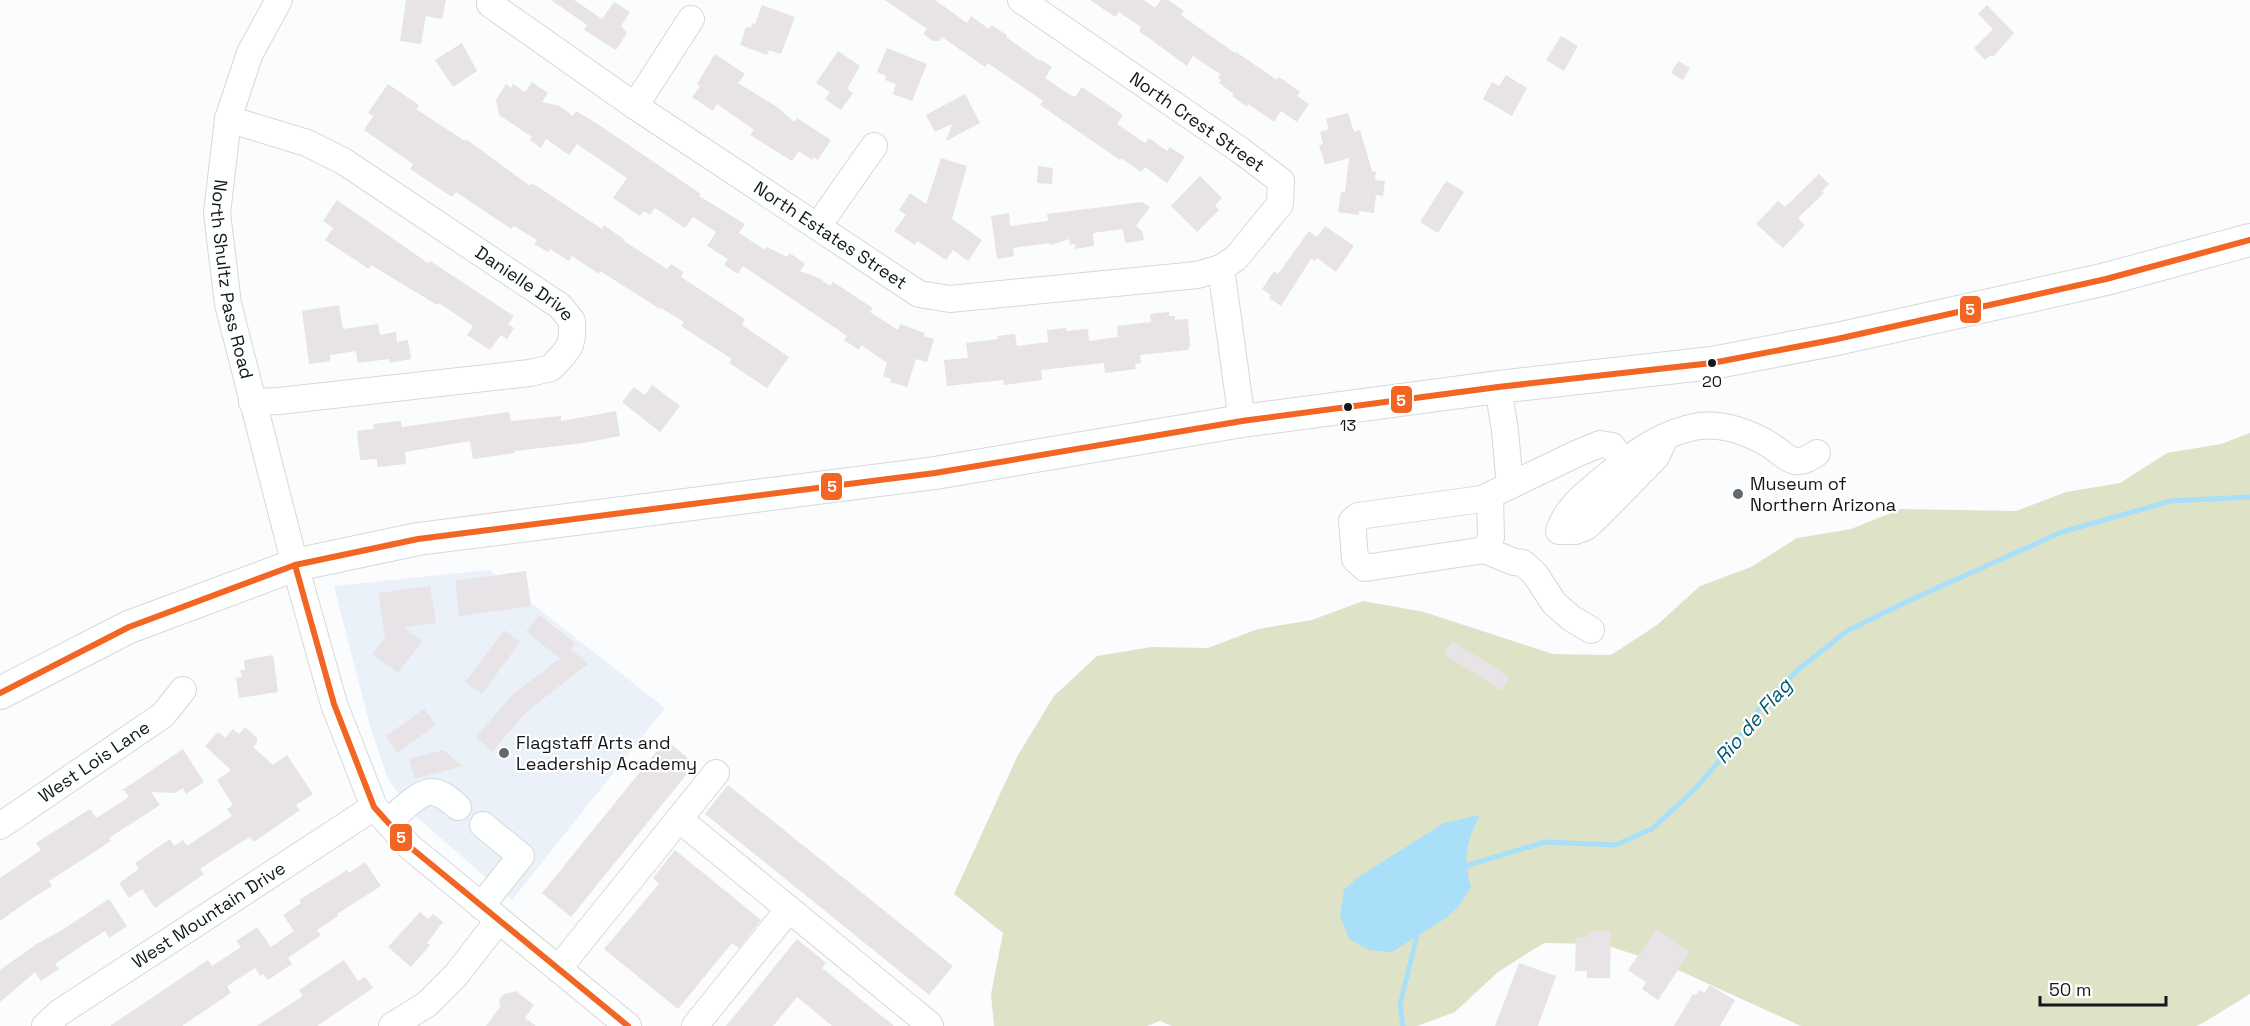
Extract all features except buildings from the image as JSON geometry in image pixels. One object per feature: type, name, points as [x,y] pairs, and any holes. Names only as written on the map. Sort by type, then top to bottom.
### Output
[{"type":"main road","points":[[0,693],[129,627],[295,565],[418,539],[935,473],[1242,421],[1498,387],[1712,363],[1827,341],[2106,279],[2250,240]]},
{"type":"street","name":"North Shultz Pass Road","points":[[279,0],[250,53],[228,119],[217,213],[228,304],[295,565],[334,704],[381,815],[410,847],[628,1026]]},
{"type":"street","name":"North Crest Street","points":[[1021,0],[1240,150],[1281,181],[1280,204],[1236,258],[1221,268]]},
{"type":"street","name":"North Estates Street","points":[[491,2],[635,106],[919,294],[950,299],[1197,275],[1221,268]]},
{"type":"street","points":[[635,106],[691,19]]},
{"type":"street","name":"Danielle Drive","points":[[228,119],[308,143],[343,161],[560,306],[572,321],[572,336],[564,354],[551,368],[530,373],[279,401],[252,402]]},
{"type":"street","points":[[818,226],[874,146]]},
{"type":"street","points":[[1221,268],[1242,421]]},
{"type":"street","points":[[1485,550],[1491,537],[1500,491],[1505,431],[1498,387]]},
{"type":"street","points":[[1591,630],[1571,618],[1554,603],[1535,574],[1522,563],[1485,550],[1365,568],[1355,559],[1352,521],[1358,516],[1482,499],[1533,473],[1600,444],[1612,446],[1629,470],[1656,457],[1665,438],[1680,431],[1710,426],[1732,428],[1755,437],[1794,461],[1802,461],[1817,453]]},
{"type":"street","name":"West Lois Lane","points":[[0,826],[163,716],[183,690]]},
{"type":"street","points":[[558,969],[716,773]]},
{"type":"street","name":"West Mountain Drive","points":[[45,1026],[59,1013],[381,815],[430,791],[441,794],[458,807]]},
{"type":"street","points":[[679,819],[930,1026]]},
{"type":"street","points":[[392,1026],[427,1004],[456,975],[521,856],[483,825]]},
{"type":"street","points":[[695,1026],[789,909]]},
{"type":"shaded area","name":"Flagstaff Arts and Leadership Academy","points":[[489,570],[665,708],[512,900],[413,814],[388,779],[370,726],[334,586]]},
{"type":"green space","points":[[2250,433],[2250,994],[2203,1023],[2196,1026],[1801,1026],[1667,965],[1602,944],[1544,943],[1498,972],[1455,1012],[1417,1026],[1172,1026],[1160,1021],[1147,1026],[994,1026],[991,994],[1003,933],[954,894],[1018,755],[1054,696],[1097,656],[1151,647],[1208,648],[1258,629],[1312,620],[1363,601],[1424,612],[1553,654],[1611,655],[1657,625],[1700,586],[1751,567],[1797,538],[1851,529],[1901,509],[2016,511],[2066,492],[2120,483],[2167,453],[2221,444]]},
{"type":"water","points":[[1480,815],[1467,850],[1467,867],[1471,887],[1459,906],[1446,918],[1392,952],[1369,950],[1349,939],[1340,915],[1344,890],[1357,878],[1444,823]]},
{"type":"waterway","name":"Rio de Flag","points":[[1460,870],[1465,866],[1545,842],[1615,845],[1652,829],[1696,788],[1739,738],[1763,704],[1799,669],[1847,631],[1906,602],[2062,532],[2171,501],[2250,497]]},
{"type":"waterway","name":"Rio de Flag","points":[[1403,1026],[1400,1005],[1418,931]]},
{"type":"transit line","name":"5","points":[[0,693],[129,627],[295,565],[418,539],[935,473],[1242,421],[1498,387],[1712,363],[1837,339],[2106,279],[2250,240]]},
{"type":"transit line","name":"5","points":[[295,565],[334,704],[374,807],[410,847],[628,1026]]},
{"type":"place","name":"20","points":[[1712,363]]},
{"type":"place","name":"13","points":[[1348,407]]},
{"type":"place","name":"Museum of Northern Arizona","points":[[1738,494]]},
{"type":"place","name":"Flagstaff Arts and Leadership Academy","points":[[504,753]]}]
